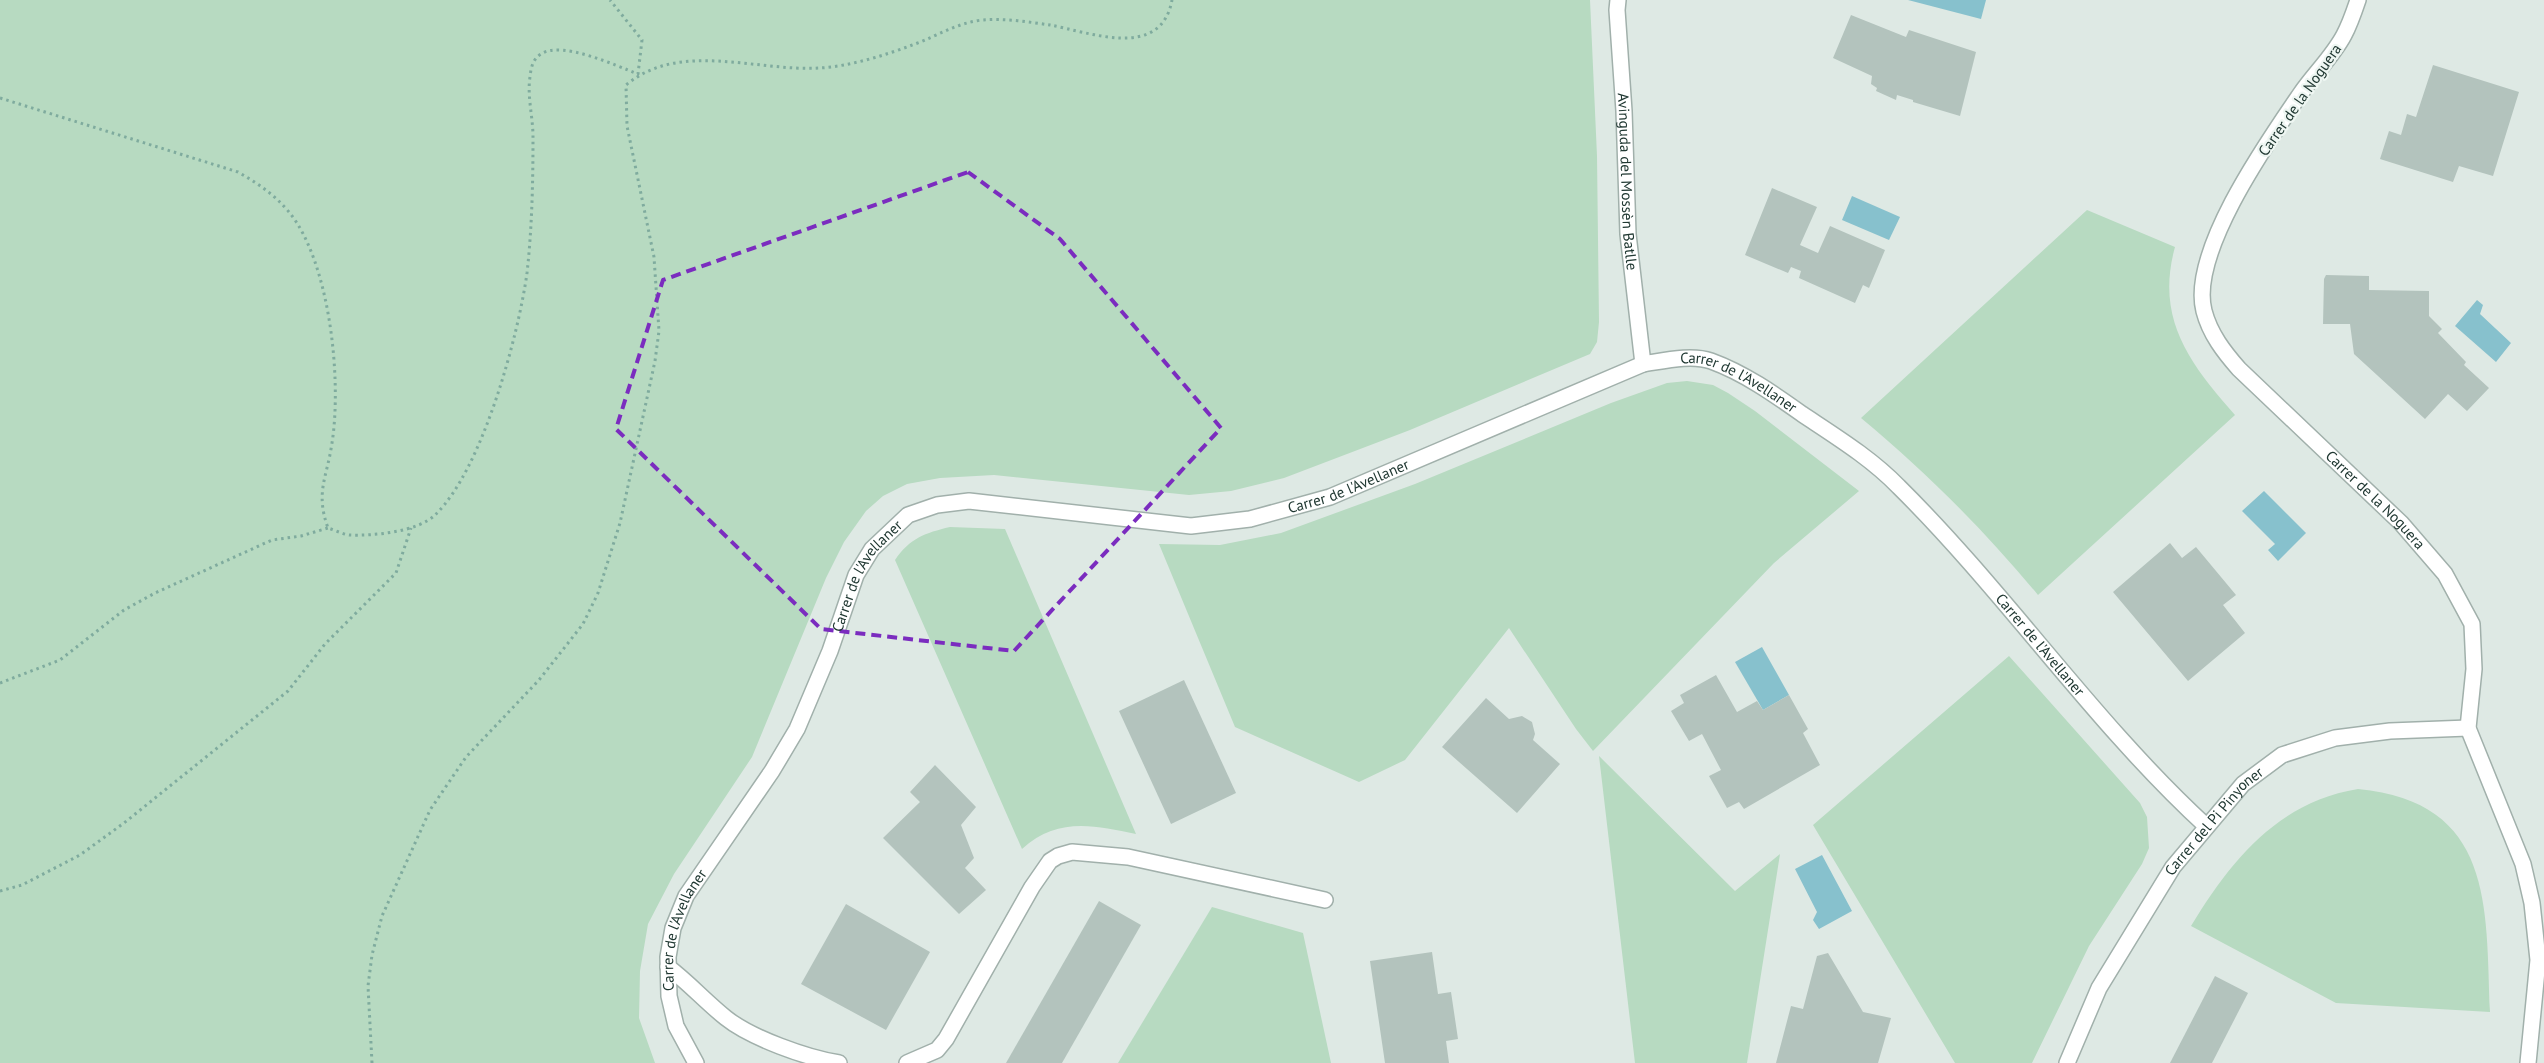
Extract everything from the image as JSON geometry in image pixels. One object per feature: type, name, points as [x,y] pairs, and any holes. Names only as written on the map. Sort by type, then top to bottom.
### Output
[{"type":"street","name":"Avinguda del Mossèn Batlle","points":[[1618,0],[1628,234],[1643,364]]},
{"type":"street","name":"Carrer de la Noguera","points":[[2358,0],[2344,36],[2301,93],[2248,174],[2227,212],[2208,258],[2203,284],[2203,311],[2217,343],[2239,369],[2401,523],[2445,574],[2472,624],[2474,669],[2468,728],[2524,864],[2532,903],[2538,960],[2528,1063]]},
{"type":"street","name":"Carrer de l'Avellaner","points":[[696,1063],[676,1026],[669,996],[668,967],[673,928],[686,896],[772,771],[797,729],[830,651],[856,575],[872,549],[908,515],[937,505],[969,501],[1191,526],[1250,519],[1330,497],[1643,364],[1676,359],[1709,360],[1749,379],[1861,455],[1905,493],[2166,789],[2206,826]]},
{"type":"street","name":"Carrer del Pi Pinyoner","points":[[2067,1063],[2099,988],[2172,867],[2243,784],[2282,755],[2335,738],[2390,731],[2468,728]]},
{"type":"street","points":[[907,1063],[937,1050],[946,1038],[1032,887],[1046,866],[1058,856],[1080,852],[1128,857],[1325,900]]},
{"type":"street","points":[[668,967],[695,987],[726,1019],[774,1044],[806,1056],[839,1063]]},
{"type":"path","points":[[610,0],[642,40],[638,74]]},
{"type":"path","points":[[372,1063],[368,986],[372,955],[382,916],[430,810],[466,756],[539,680],[583,624],[598,593],[620,523],[655,361],[659,331],[654,257],[627,126],[625,106],[626,84],[638,74],[660,66],[690,61],[822,68],[874,57],[917,44],[960,23],[985,20],[1051,26],[1099,37],[1126,38],[1150,33],[1164,23],[1172,0]]},
{"type":"path","points":[[0,683],[60,660],[124,610],[155,593],[272,540],[301,536],[328,528],[348,535],[385,533],[411,528],[435,516],[461,483],[496,395],[516,332],[527,272],[531,211],[533,135],[529,78],[533,62],[542,52],[560,50],[597,58],[638,74]]},
{"type":"path","points":[[0,98],[238,172],[266,189],[289,212],[305,237],[314,261],[333,347],[335,404],[332,443],[323,482],[321,508],[328,528]]},
{"type":"path","points":[[0,891],[22,885],[80,855],[124,823],[288,691],[326,644],[396,573],[411,528]]},
{"type":"highlighted area","points":[[968,172],[1060,239],[1221,428],[1014,651],[821,629],[616,429],[663,280]]},
{"type":"green space","points":[[0,0],[1590,0],[1597,156],[1599,322],[1597,342],[1590,354],[1410,430],[1284,478],[1231,491],[1189,495],[994,475],[940,478],[907,484],[883,496],[866,511],[844,542],[826,578],[752,757],[674,874],[648,924],[640,971],[639,1018],[655,1063],[0,1063]]},
{"type":"green space","points":[[2087,210],[2175,247],[2170,273],[2170,296],[2173,318],[2191,358],[2235,415],[2038,595],[1954,502],[1861,418]]},
{"type":"green space","points":[[1687,381],[1713,385],[1728,393],[1755,411],[1859,491],[1774,563],[1593,751],[1576,729],[1509,628],[1405,760],[1359,782],[1235,727],[1159,544],[1220,545],[1281,533],[1415,484],[1611,403],[1667,383]]},
{"type":"green space","points":[[950,527],[1005,529],[1136,834],[1090,826],[1076,826],[1049,832],[1035,839],[1022,849],[895,560],[912,541]]},
{"type":"green space","points":[[2009,656],[2140,803],[2147,817],[2149,848],[2142,864],[2089,946],[2032,1063],[1955,1063],[1813,825]]},
{"type":"green space","points":[[1599,756],[1735,891],[1780,854],[1747,1063],[1635,1063]]},
{"type":"green space","points":[[2358,789],[2403,798],[2435,814],[2458,837],[2474,866],[2482,898],[2487,934],[2490,1012],[2336,1003],[2191,926],[2206,902],[2240,857],[2260,838],[2281,821],[2304,807],[2329,796]]},
{"type":"green space","points":[[1212,907],[1303,933],[1331,1063],[1118,1063]]},
{"type":"water","points":[[1908,0],[1986,0],[1981,19]]},
{"type":"water","points":[[1852,196],[1900,217],[1889,240],[1842,220]]},
{"type":"water","points":[[2477,300],[2483,305],[2480,314],[2511,343],[2496,362],[2455,326]]},
{"type":"water","points":[[2264,491],[2306,533],[2278,561],[2268,550],[2275,544],[2242,511]]},
{"type":"water","points":[[1762,647],[1789,695],[1763,710],[1735,662]]},
{"type":"water","points":[[1822,855],[1852,911],[1819,929],[1813,920],[1817,912],[1795,869]]},
{"type":"building","points":[[1851,15],[1906,37],[1909,30],[1976,52],[1960,116],[1913,102],[1913,100],[1897,95],[1896,100],[1876,91],[1877,88],[1871,84],[1872,76],[1833,58]]},
{"type":"building","points":[[2433,65],[2519,92],[2493,176],[2459,166],[2453,182],[2380,159],[2389,131],[2401,135],[2407,114],[2416,117]]},
{"type":"building","points":[[1772,188],[1817,207],[1800,245],[1818,253],[1830,226],[1885,250],[1869,288],[1863,285],[1855,303],[1799,278],[1801,271],[1791,267],[1788,273],[1745,255]]},
{"type":"building","points":[[2326,275],[2369,276],[2369,290],[2429,291],[2429,316],[2442,329],[2438,333],[2466,362],[2464,365],[2489,388],[2467,411],[2448,394],[2425,419],[2354,354],[2350,324],[2323,324],[2324,279]]},
{"type":"building","points":[[2170,543],[2182,558],[2196,547],[2236,595],[2223,605],[2245,633],[2188,681],[2113,592]]},
{"type":"building","points":[[1716,675],[1737,712],[1757,701],[1763,710],[1789,695],[1808,729],[1803,733],[1820,765],[1744,809],[1739,802],[1727,808],[1709,776],[1721,770],[1702,734],[1689,741],[1671,711],[1684,703],[1680,695]]},
{"type":"building","points":[[1184,680],[1236,793],[1171,824],[1119,711]]},
{"type":"building","points":[[1486,698],[1509,719],[1522,716],[1532,722],[1535,734],[1533,740],[1560,764],[1517,813],[1442,747]]},
{"type":"building","points":[[935,765],[976,807],[961,825],[974,858],[965,868],[986,890],[959,914],[883,838],[920,802],[910,792]]},
{"type":"building","points":[[1099,901],[1141,925],[1062,1063],[1006,1063]]},
{"type":"building","points":[[846,904],[930,952],[886,1030],[801,984]]},
{"type":"building","points":[[1432,952],[1438,994],[1451,992],[1458,1039],[1446,1041],[1449,1063],[1385,1063],[1370,961]]},
{"type":"building","points":[[1828,953],[1863,1012],[1891,1018],[1878,1063],[1776,1063],[1791,1006],[1803,1009],[1817,956]]},
{"type":"building","points":[[2215,976],[2248,993],[2212,1063],[2170,1063]]}]
